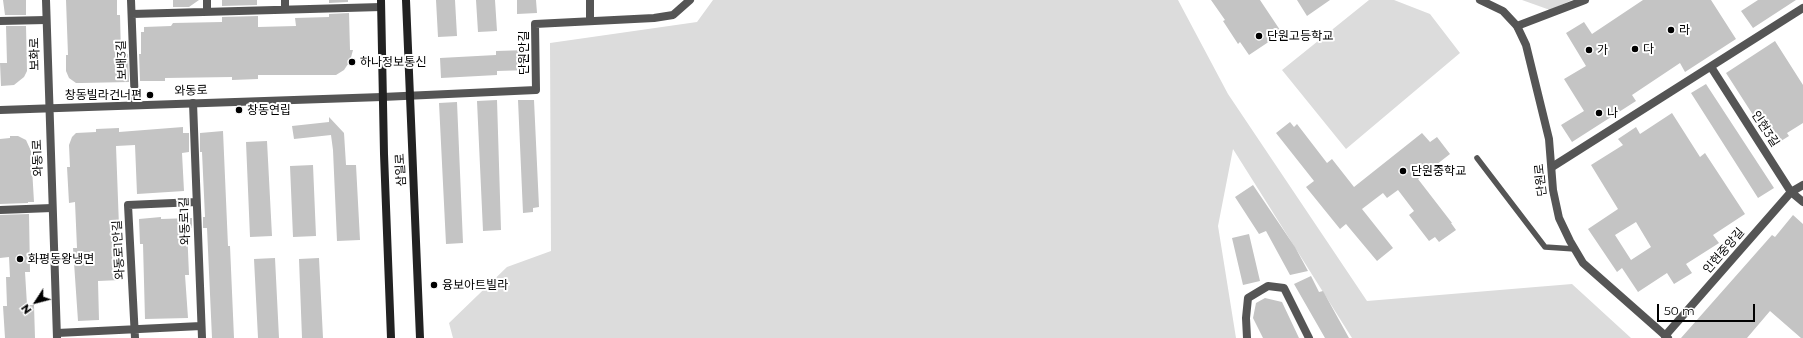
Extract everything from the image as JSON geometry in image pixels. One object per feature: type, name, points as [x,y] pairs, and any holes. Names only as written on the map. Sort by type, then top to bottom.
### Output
[{"type":"main road","name":"삼일로","points":[[406,0],[420,338]]},
{"type":"main road","name":"삼일로","points":[[381,4],[382,97],[391,338]]},
{"type":"street","name":"보화로","points":[[46,0],[49,108]]},
{"type":"street","name":"보배3길","points":[[131,0],[135,105]]},
{"type":"street","points":[[207,0],[207,12]]},
{"type":"street","points":[[285,0],[285,9]]},
{"type":"street","points":[[590,0],[590,20]]},
{"type":"street","name":"단원안길","points":[[382,97],[536,90],[535,24],[590,20],[654,18],[673,15],[690,0]]},
{"type":"street","name":"단원로","points":[[1480,0],[1503,11],[1517,26],[1526,45],[1549,139],[1554,190],[1559,218],[1575,249],[1583,262],[1666,337]]},
{"type":"street","points":[[1517,26],[1586,0]]},
{"type":"street","points":[[132,14],[381,4]]},
{"type":"street","points":[[1552,167],[1803,8]]},
{"type":"street","points":[[0,21],[46,20]]},
{"type":"street","name":"인현3길","points":[[1711,67],[1791,192],[1803,202]]},
{"type":"street","name":"와동로","points":[[0,110],[382,97]]},
{"type":"street","name":"와동로1길","points":[[193,103],[202,338]]},
{"type":"street","name":"와동1로","points":[[49,108],[57,335]]},
{"type":"street","name":"인현중앙길","points":[[1666,337],[1791,192],[1803,185]]},
{"type":"street","name":"와동로1안길","points":[[135,338],[128,205],[196,202]]},
{"type":"street","points":[[0,210],[52,208]]},
{"type":"street","points":[[1247,338],[1246,318],[1248,298],[1268,286],[1284,288],[1309,338]]},
{"type":"street","points":[[57,335],[201,326]]},
{"type":"lane","points":[[1477,158],[1545,247],[1575,249]]},
{"type":"shaded area","points":[[713,0],[1178,0],[1228,94],[1367,301],[1572,284],[1631,338],[1352,338],[1233,149],[1218,226],[1236,338],[453,338],[449,323],[507,267],[551,251],[550,43],[697,22]]},
{"type":"shaded area","points":[[1369,0],[1394,0],[1430,14],[1460,53],[1346,149],[1282,70]]},
{"type":"shaded area","points":[[1522,0],[1572,0],[1550,10]]},
{"type":"building","points":[[3,0],[26,0],[26,15],[5,15]]},
{"type":"building","points":[[66,0],[117,0],[117,15],[120,15],[121,54],[128,54],[129,82],[76,83],[69,78],[66,71],[66,55],[68,55]]},
{"type":"building","points":[[173,0],[199,0],[189,7],[173,7]]},
{"type":"building","points":[[222,0],[257,0],[257,5],[222,6]]},
{"type":"building","points":[[329,0],[348,0],[348,2],[329,3]]},
{"type":"building","points":[[436,0],[455,0],[457,36],[438,37]]},
{"type":"building","points":[[476,0],[495,0],[497,31],[478,32]]},
{"type":"building","points":[[517,0],[536,0],[537,13],[517,14]]},
{"type":"building","points":[[1211,0],[1260,0],[1282,33],[1249,55],[1240,42],[1238,44],[1223,21],[1225,20]]},
{"type":"building","points":[[1297,0],[1330,0],[1307,16]]},
{"type":"building","points":[[1643,0],[1711,0],[1736,39],[1685,72],[1680,63],[1632,95],[1636,101],[1572,142],[1561,125],[1584,111],[1564,79],[1586,66],[1566,33],[1584,22],[1592,34]]},
{"type":"building","points":[[1758,0],[1796,0],[1753,28],[1741,11]]},
{"type":"building","points":[[349,13],[350,50],[353,50],[350,61],[344,70],[336,75],[258,75],[258,79],[232,80],[232,77],[165,78],[165,81],[140,81],[139,54],[141,54],[141,32],[144,32],[144,27],[171,26],[173,23],[222,22],[222,17],[258,16],[258,27],[296,26],[295,18],[329,17],[329,14]]},
{"type":"building","points":[[6,26],[26,26],[27,71],[24,77],[14,85],[1,86],[0,63],[7,63]]},
{"type":"building","points":[[1775,41],[1803,85],[1803,123],[1787,133],[1789,136],[1773,146],[1726,73]]},
{"type":"building","points":[[528,50],[529,70],[497,71],[497,75],[441,78],[440,58],[496,55],[496,51]]},
{"type":"building","points":[[1706,84],[1774,188],[1758,198],[1691,93]]},
{"type":"building","points":[[497,100],[501,230],[483,231],[477,101]]},
{"type":"building","points":[[518,100],[534,100],[539,207],[533,208],[533,212],[523,213]]},
{"type":"building","points":[[457,102],[463,243],[446,244],[439,103]]},
{"type":"building","points":[[1672,113],[1700,157],[1705,153],[1745,214],[1713,235],[1719,243],[1686,264],[1692,273],[1674,284],[1667,273],[1638,292],[1622,268],[1617,272],[1588,229],[1618,209],[1591,165],[1623,145],[1618,139],[1636,127],[1640,134]],"holes":[[[1636,222],[1651,247],[1631,260],[1615,235]]]},
{"type":"building","points":[[329,117],[344,133],[346,165],[356,165],[360,240],[337,241],[331,135],[294,139],[292,126],[329,122]]},
{"type":"building","points":[[1290,122],[1294,127],[1297,124],[1327,163],[1332,159],[1354,187],[1422,133],[1430,142],[1437,137],[1450,154],[1418,179],[1456,230],[1439,242],[1435,237],[1429,241],[1409,215],[1414,211],[1398,190],[1387,198],[1383,193],[1362,209],[1393,248],[1377,261],[1346,224],[1340,229],[1306,187],[1314,181],[1276,133]]},
{"type":"building","points":[[183,127],[183,133],[189,133],[189,152],[182,153],[184,191],[137,194],[135,145],[116,146],[121,280],[98,281],[99,320],[78,321],[73,248],[77,248],[75,202],[69,203],[67,167],[70,167],[69,145],[72,137],[76,133],[96,132],[96,129],[119,128],[119,132]]},
{"type":"building","points":[[223,131],[234,338],[212,338],[207,228],[203,228],[203,217],[205,217],[200,133]]},
{"type":"building","points":[[10,136],[18,136],[26,140],[31,151],[34,202],[0,204],[0,139],[10,138]]},
{"type":"building","points":[[267,141],[272,236],[250,237],[246,142]]},
{"type":"building","points":[[313,165],[316,236],[293,237],[290,166]]},
{"type":"building","points":[[1253,185],[1295,247],[1308,271],[1290,275],[1266,231],[1259,234],[1235,197]]},
{"type":"building","points":[[29,214],[30,272],[25,272],[27,305],[34,305],[35,338],[5,338],[3,306],[7,306],[6,277],[10,277],[9,257],[0,258],[0,215]]},
{"type":"building","points":[[1793,215],[1803,224],[1803,338],[1801,338],[1770,311],[1747,338],[1681,338],[1772,235],[1775,237]]},
{"type":"building","points":[[161,217],[161,219],[192,218],[192,228],[187,228],[189,275],[185,275],[188,318],[145,319],[143,244],[140,244],[139,219]]},
{"type":"building","points":[[1249,234],[1260,281],[1243,285],[1232,238]]},
{"type":"building","points":[[275,258],[279,338],[258,338],[254,259]]},
{"type":"building","points":[[319,258],[323,338],[302,338],[299,259]]},
{"type":"building","points":[[1311,276],[1319,292],[1323,291],[1349,338],[1325,338],[1294,284]]},
{"type":"building","points":[[1265,298],[1282,302],[1299,338],[1263,338],[1253,318],[1256,303]]},
{"type":"place","name":"라","points":[[1671,30]]},
{"type":"place","name":"단원고등학교","points":[[1259,36]]},
{"type":"place","name":"다","points":[[1635,49]]},
{"type":"place","name":"가","points":[[1589,50]]},
{"type":"place","name":"하나정보통신","points":[[352,62]]},
{"type":"place","name":"창동빌라건너편","points":[[150,95]]},
{"type":"place","name":"창동연립","points":[[239,110]]},
{"type":"place","name":"나","points":[[1599,113]]},
{"type":"place","name":"단원중학교","points":[[1403,171]]},
{"type":"place","name":"화평동왕냉면","points":[[20,259]]},
{"type":"place","name":"융보아트빌라","points":[[434,285]]}]
